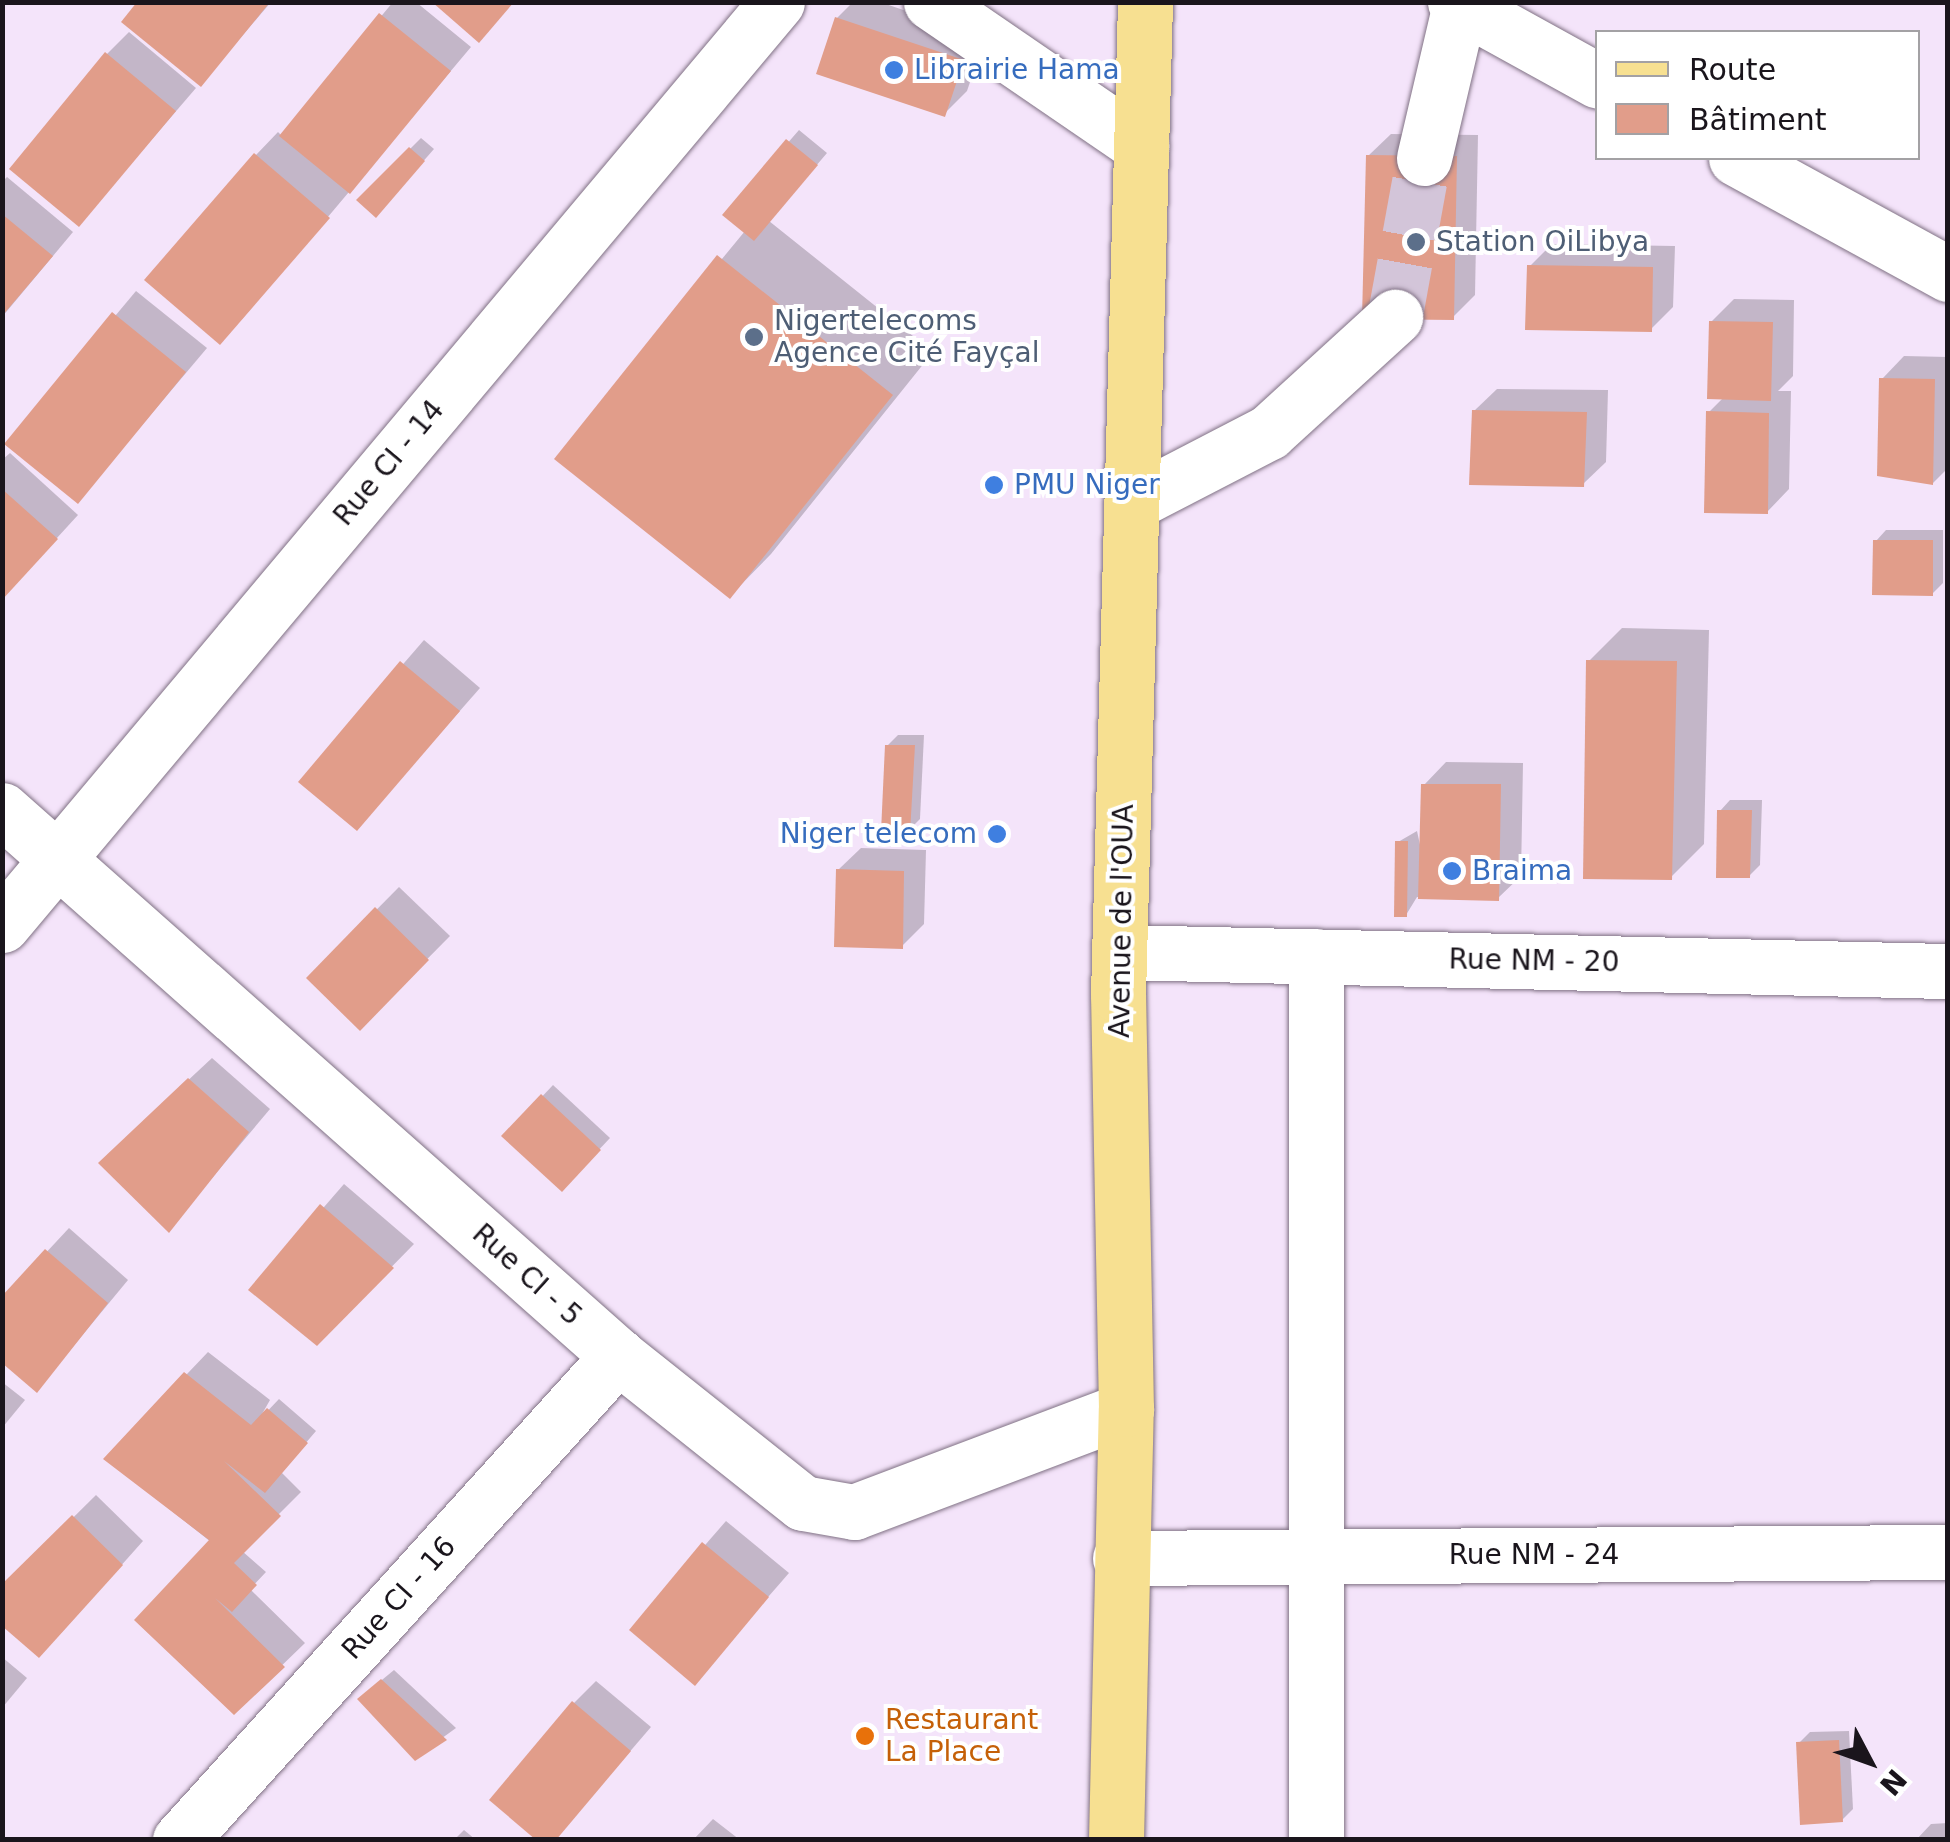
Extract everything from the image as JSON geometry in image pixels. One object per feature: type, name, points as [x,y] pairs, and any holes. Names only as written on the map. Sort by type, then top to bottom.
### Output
[{"type":"main road","name":"Avenue de l'OUA","points":[[1116,1840],[1126,1409],[1122,952],[1144,2]]},
{"type":"street","name":"Rue CI - 14","points":[[2,925],[777,2]]},
{"type":"street","points":[[931,2],[1141,146]]},
{"type":"street","points":[[1424,158],[1458,4],[1595,79]]},
{"type":"street","points":[[1740,160],[1948,274]]},
{"type":"street","points":[[1132,503],[1269,432],[1395,316]]},
{"type":"street","name":"Rue CI - 5","points":[[2,810],[618,1356],[803,1503],[826,1512],[854,1512],[1126,1409]]},
{"type":"street","name":"Rue NM - 20","points":[[1122,952],[1948,970]]},
{"type":"street","points":[[1316,956],[1312,1556],[1316,1840]]},
{"type":"street","name":"Rue CI - 16","points":[[180,1840],[618,1356]]},
{"type":"street","name":"Rue NM - 24","points":[[1120,1558],[1948,1552]]},
{"type":"building","points":[[137,2],[270,2],[201,87],[121,22]]},
{"type":"building","points":[[432,2],[514,2],[479,43]]},
{"type":"building","points":[[379,13],[451,71],[350,194],[279,136]]},
{"type":"building","points":[[835,17],[964,60],[945,117],[816,74]]},
{"type":"building","points":[[105,52],[176,111],[79,227],[9,169]]},
{"type":"building","points":[[786,139],[818,165],[754,241],[722,215]]},
{"type":"building","points":[[409,147],[425,161],[376,218],[356,200]]},
{"type":"building","points":[[254,153],[330,218],[220,345],[144,280]]},
{"type":"building","points":[[1366,155],[1457,156],[1454,320],[1362,319]]},
{"type":"building","points":[[2,214],[53,256],[2,316]]},
{"type":"building","points":[[717,255],[893,395],[730,599],[554,459]]},
{"type":"building","points":[[1527,265],[1653,267],[1652,332],[1525,330]]},
{"type":"building","points":[[112,312],[186,372],[78,504],[4,444]]},
{"type":"building","points":[[1709,321],[1773,322],[1771,401],[1707,399]]},
{"type":"building","points":[[1879,378],[1935,379],[1933,485],[1877,476]]},
{"type":"building","points":[[1472,410],[1587,412],[1584,487],[1469,485]]},
{"type":"building","points":[[1706,411],[1769,413],[1768,514],[1704,513]]},
{"type":"building","points":[[2,489],[58,539],[2,600]]},
{"type":"building","points":[[1873,540],[1933,540],[1933,596],[1872,595]]},
{"type":"building","points":[[1586,660],[1677,661],[1672,880],[1583,879]]},
{"type":"building","points":[[400,661],[460,711],[357,831],[298,782]]},
{"type":"building","points":[[885,745],[915,745],[910,833],[881,832]]},
{"type":"building","points":[[1421,784],[1501,784],[1499,901],[1418,899]]},
{"type":"building","points":[[1717,810],[1752,810],[1750,878],[1716,878]]},
{"type":"building","points":[[1395,841],[1408,841],[1407,917],[1394,917]]},
{"type":"building","points":[[836,869],[904,871],[903,949],[834,947]]},
{"type":"building","points":[[375,907],[429,960],[360,1031],[306,978]]},
{"type":"building","points":[[188,1078],[249,1132],[169,1233],[98,1163]]},
{"type":"building","points":[[541,1094],[601,1150],[562,1192],[501,1136]]},
{"type":"building","points":[[320,1204],[394,1268],[317,1346],[248,1290]]},
{"type":"building","points":[[45,1249],[108,1303],[37,1393],[2,1363],[2,1296]]},
{"type":"building","points":[[184,1372],[251,1425],[267,1408],[308,1443],[265,1493],[224,1461],[281,1516],[234,1563],[257,1585],[232,1612],[215,1598],[285,1667],[234,1715],[134,1620],[209,1540],[103,1459]]},
{"type":"building","points":[[72,1515],[123,1565],[39,1658],[2,1626],[2,1584]]},
{"type":"building","points":[[702,1542],[769,1597],[695,1686],[629,1630]]},
{"type":"building","points":[[381,1679],[447,1740],[415,1761],[357,1699]]},
{"type":"building","points":[[572,1701],[631,1751],[556,1840],[536,1840],[489,1800]]},
{"type":"building","points":[[1839,1740],[1843,1822],[1800,1825],[1796,1742]]},
{"type":"tunnel","points":[[1395,317],[1424,158]]},
{"type":"place","name":"Librairie Hama","points":[[894,70]]},
{"type":"place","name":"Station OiLibya","points":[[1416,242]]},
{"type":"place","name":"Nigertelecoms Agence Cité Fayçal","points":[[754,337]]},
{"type":"place","name":"PMU Niger","points":[[994,485]]},
{"type":"place","name":"Niger telecom","points":[[997,834]]},
{"type":"place","name":"Braima","points":[[1452,871]]},
{"type":"place","name":"Restaurant La Place","points":[[865,1736]]}]
